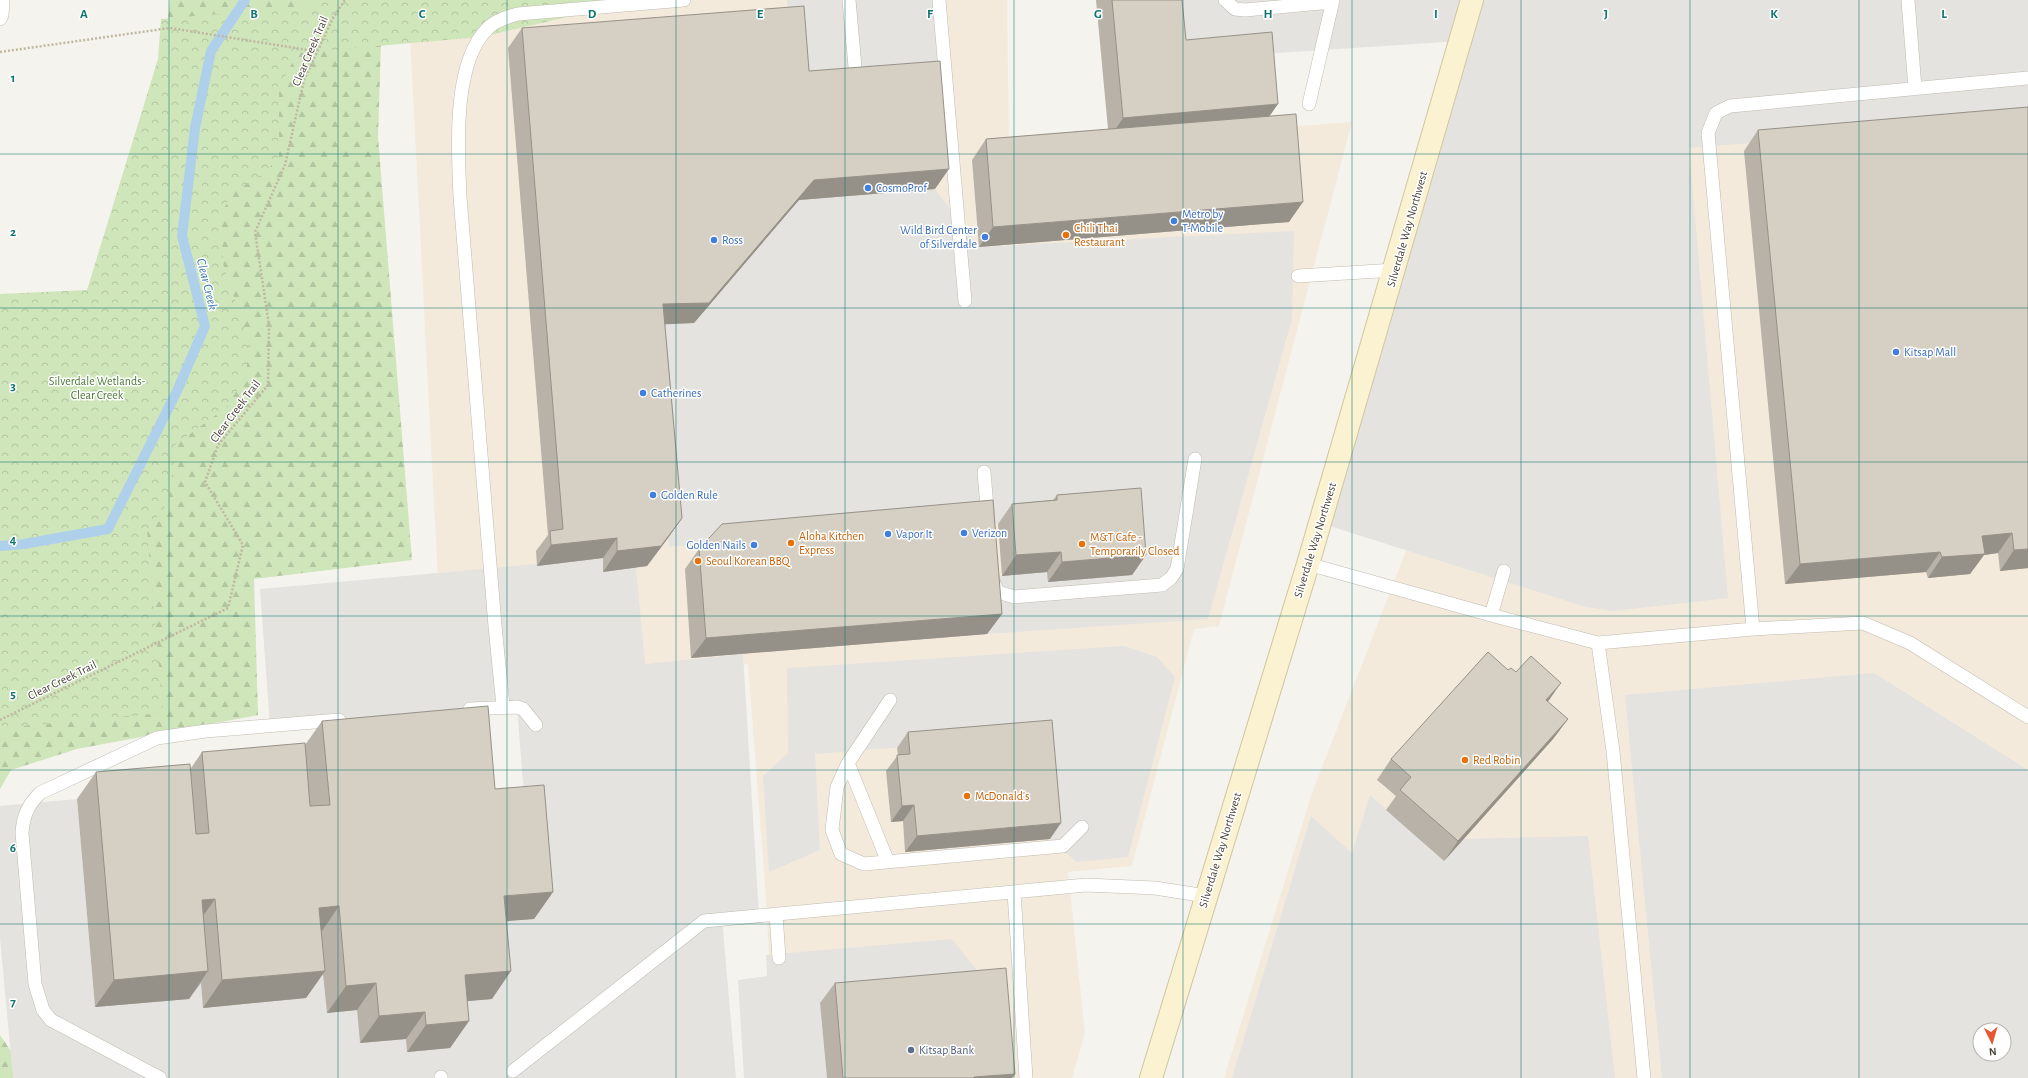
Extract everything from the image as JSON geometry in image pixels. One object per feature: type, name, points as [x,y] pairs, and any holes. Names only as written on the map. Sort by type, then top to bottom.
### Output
[{"type":"main road","name":"Silverdale Way Northwest","points":[[1151,1078],[1308,564],[1395,270],[1472,0]]},
{"type":"lane","points":[[0,19],[2,16],[3,0]]},
{"type":"lane","points":[[503,706],[495,626],[460,197],[458,136],[461,91],[466,70],[481,37],[488,28],[501,19],[518,14],[684,0]]},
{"type":"lane","points":[[849,0],[856,78]]},
{"type":"lane","points":[[939,0],[965,301]]},
{"type":"lane","points":[[1225,0],[1235,9],[1245,10],[1332,1],[1309,104]]},
{"type":"lane","points":[[1908,0],[1915,88]]},
{"type":"lane","points":[[1753,629],[1708,133],[1716,113],[1730,106],[2028,78]]},
{"type":"lane","points":[[1298,276],[1395,270]]},
{"type":"lane","points":[[992,562],[994,584],[998,592],[1014,597],[1162,585],[1171,578],[1177,569],[1195,459]]},
{"type":"lane","points":[[984,472],[989,532]]},
{"type":"lane","points":[[1308,564],[1491,615],[1598,642],[1753,629],[1863,623],[1910,643],[2028,717]]},
{"type":"lane","points":[[1491,615],[1504,571]]},
{"type":"lane","points":[[1598,642],[1613,750],[1644,1078]]},
{"type":"lane","points":[[890,700],[848,763],[837,787],[832,830],[841,854],[864,864],[1063,846],[1082,827]]},
{"type":"lane","points":[[456,710],[503,706],[517,707],[523,710],[536,725]]},
{"type":"lane","points":[[160,1078],[51,1020],[43,1010],[35,984],[22,833],[25,812],[31,802],[40,793],[158,738],[206,731],[355,719]]},
{"type":"lane","points":[[848,763],[888,862]]},
{"type":"lane","points":[[513,1071],[704,921],[1086,885],[1155,888],[1206,896]]},
{"type":"lane","points":[[1014,892],[1026,1078]]},
{"type":"lane","points":[[776,914],[779,958]]},
{"type":"path","name":"Clear Creek Trail","points":[[0,720],[228,608],[243,545],[205,482],[218,445],[268,385],[270,325],[255,232],[285,166],[304,80],[333,18],[345,0]]},
{"type":"path","name":"Clear Creek Trail","points":[[0,52],[170,28],[314,51]]},
{"type":"shaded area","points":[[582,0],[1007,0],[1009,148],[1352,122],[1219,626],[1194,629],[1132,866],[1068,872],[1085,1033],[1072,1078],[775,1078],[766,897],[748,664],[639,677],[438,582],[410,35]]},
{"type":"shaded area","points":[[787,0],[939,0],[946,80],[794,92]]},
{"type":"shaded area","points":[[1166,0],[2028,0],[2028,120],[1689,148],[1728,598],[1613,611],[1586,607],[1320,523],[1460,41],[1171,60]]},
{"type":"shaded area","points":[[2028,0],[2028,1078],[1224,1078],[1312,793],[1438,469],[1527,111]]},
{"type":"shaded area","points":[[935,189],[979,247],[1294,231],[1292,319],[1208,619],[987,634],[983,577],[1047,572],[1132,575],[998,524],[979,521],[669,547],[649,325],[694,323],[799,200]]},
{"type":"shaded area","points":[[603,558],[603,571],[636,567],[645,664],[743,654],[759,915],[722,919],[736,1078],[13,1078],[0,938],[0,806],[77,799],[95,1007],[183,927],[320,934],[327,1013],[357,1010],[360,1043],[406,1039],[485,923],[534,919],[517,707],[270,726],[260,589]]},
{"type":"shaded area","points":[[1124,646],[1157,657],[1175,677],[1128,857],[1077,862],[1050,839],[1041,736],[815,754],[820,850],[769,872],[763,776],[788,753],[787,668]]},
{"type":"shaded area","points":[[1874,673],[2028,770],[2028,1078],[1662,1078],[1625,695]]},
{"type":"shaded area","points":[[1370,795],[1444,861],[1464,839],[1588,836],[1615,1078],[1232,1078],[1311,816],[1352,853]]},
{"type":"shaded area","points":[[952,939],[992,989],[820,1003],[827,1078],[744,1078],[738,980],[767,976],[766,955]]},
{"type":"green space","points":[[170,0],[431,0],[382,12],[378,137],[412,560],[254,579],[258,715],[77,749],[11,770],[0,789],[0,309],[91,308],[163,73]]},
{"type":"green space","name":"Silverdale Wetlands- Clear Creek","points":[[309,0],[641,0],[481,37],[297,53],[279,89],[279,156],[264,174],[233,191],[221,215],[223,264],[249,343],[246,375],[227,407],[176,444],[169,501],[147,530],[163,713],[0,728],[0,294],[87,290],[158,59],[161,19],[308,6]]},
{"type":"green space","points":[[0,1035],[22,1067],[45,1078],[0,1078]]},
{"type":"building","points":[[1112,0],[1182,0],[1186,40],[1272,32],[1278,104],[1123,118]]},
{"type":"building","points":[[804,6],[809,71],[940,61],[949,169],[814,180],[709,303],[663,304],[682,518],[661,546],[617,551],[617,538],[551,545],[550,531],[563,529],[522,28]]},
{"type":"building","name":"Kitsap Mall","points":[[2028,107],[2028,549],[2014,550],[2012,533],[1982,536],[1985,554],[1942,557],[1940,552],[1800,564],[1758,130]]},
{"type":"building","points":[[1296,114],[1303,202],[993,227],[986,139]]},
{"type":"building","points":[[1141,488],[1146,555],[1062,562],[1061,552],[1016,555],[1012,504],[1057,500],[1057,495]]},
{"type":"building","points":[[993,500],[1002,614],[706,638],[699,549],[722,524]]},
{"type":"building","name":"Red Robin","points":[[1488,652],[1508,670],[1511,668],[1516,672],[1531,656],[1561,683],[1546,700],[1568,719],[1458,841],[1400,790],[1411,777],[1391,759]]},
{"type":"building","points":[[488,706],[495,789],[544,785],[553,892],[504,896],[511,971],[465,975],[469,1021],[426,1025],[425,1012],[379,1016],[376,983],[346,986],[339,906],[319,908],[325,971],[222,980],[215,899],[202,900],[208,971],[114,980],[96,772],[190,764],[196,834],[209,833],[202,752],[305,743],[310,806],[330,805],[322,721]]},
{"type":"building","name":"McDonald's","points":[[1052,720],[1061,823],[917,836],[914,805],[902,806],[897,755],[910,754],[908,732]]},
{"type":"building","points":[[1006,968],[1015,1074],[974,1078],[843,1078],[835,983]]},
{"type":"waterway","name":"Clear Creek","points":[[0,546],[24,544],[108,529],[177,391],[205,326],[182,236],[195,128],[211,51],[245,0]]},
{"type":"place","name":"CosmoProf","points":[[868,188]]},
{"type":"place","name":"Metro by T-Mobile","points":[[1174,221]]},
{"type":"place","name":"Chili Thai Restaurant","points":[[1066,235]]},
{"type":"place","name":"Wild Bird Center of Silverdale","points":[[985,237]]},
{"type":"place","name":"Ross","points":[[714,240]]},
{"type":"place","name":"Kitsap Mall","points":[[1896,352]]},
{"type":"place","name":"Catherines","points":[[643,393]]},
{"type":"place","name":"Golden Rule","points":[[653,495]]},
{"type":"place","name":"Verizon","points":[[964,533]]},
{"type":"place","name":"Vapor It","points":[[888,534]]},
{"type":"place","name":"Aloha Kitchen Express","points":[[791,543]]},
{"type":"place","name":"M&T Cafe - Temporarily Closed","points":[[1082,544]]},
{"type":"place","name":"Golden Nails","points":[[754,545]]},
{"type":"place","name":"Seoul Korean BBQ","points":[[698,561]]},
{"type":"place","name":"Red Robin","points":[[1465,760]]},
{"type":"place","name":"McDonald's","points":[[967,796]]},
{"type":"place","name":"Kitsap Bank","points":[[911,1050]]}]
